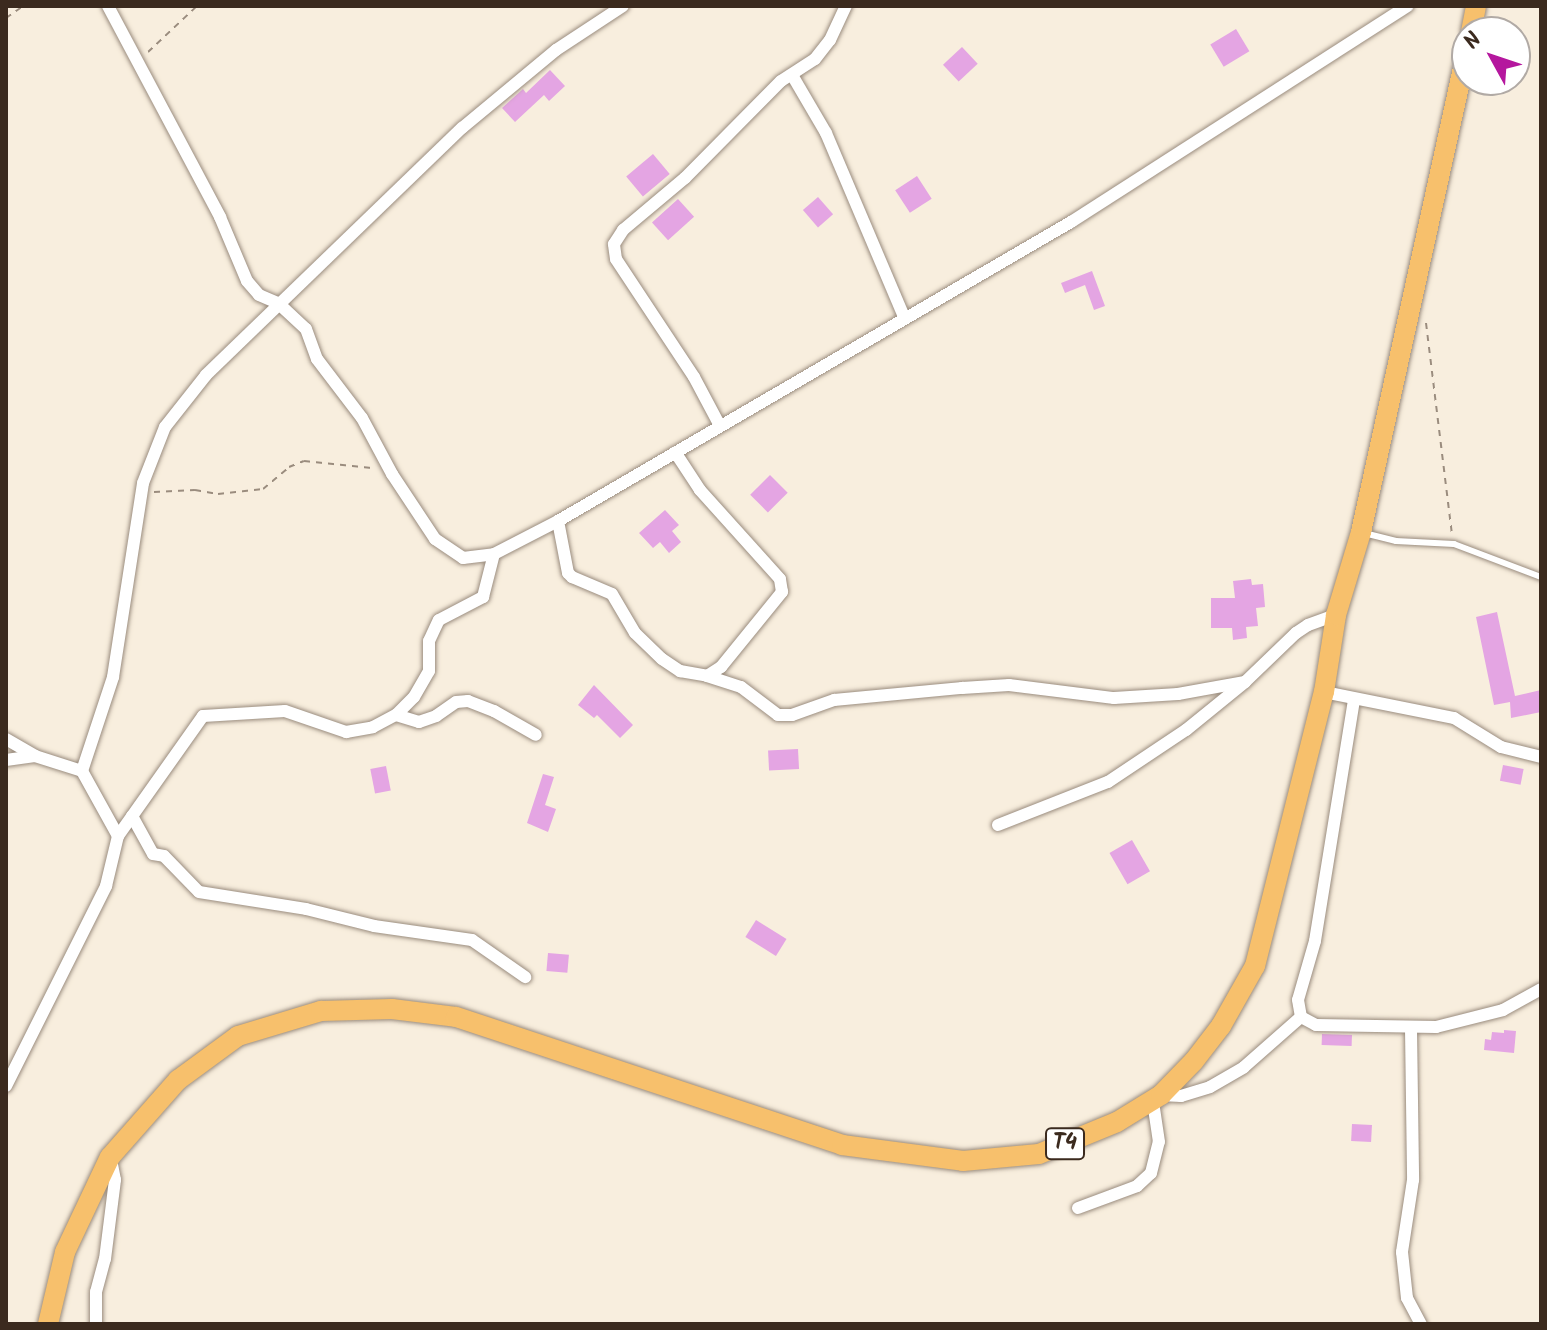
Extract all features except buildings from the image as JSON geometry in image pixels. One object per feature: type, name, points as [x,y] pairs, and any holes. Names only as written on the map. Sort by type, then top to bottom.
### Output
[{"type":"highway","name":"T4","points":[[48,1324],[65,1252],[110,1157],[178,1080],[238,1036],[321,1011],[392,1009],[456,1017],[842,1145],[963,1161],[1039,1154],[1117,1122],[1157,1098],[1194,1061],[1221,1026],[1255,966],[1324,692],[1336,615],[1361,532],[1456,96]]},
{"type":"street","points":[[108,6],[220,217],[247,281],[259,295],[278,303],[306,329],[317,359],[380,445],[392,474],[423,525],[447,550],[463,558],[494,554],[558,521],[719,424],[1071,222],[1408,6]]},
{"type":"street","points":[[82,771],[113,677],[143,483],[165,427],[184,401],[278,303],[487,104],[556,50],[623,6]]},
{"type":"street","points":[[719,424],[694,377],[616,259],[614,244],[623,230],[685,178],[781,81],[823,50],[846,6]]},
{"type":"street","points":[[792,75],[826,133],[904,317]]},
{"type":"street","points":[[675,452],[700,490],[780,579],[782,592],[721,667],[707,676]]},
{"type":"street","points":[[558,521],[568,573],[612,594],[635,633],[662,659],[680,671],[741,687],[778,715],[792,715],[834,700],[962,688],[1009,685],[1114,698],[1178,694],[1245,682]]},
{"type":"street","points":[[6,1086],[106,886],[118,836],[203,716],[285,711],[346,732],[373,727],[396,715],[414,697],[429,671],[429,641],[439,620],[483,597],[494,554]]},
{"type":"street","points":[[998,825],[1108,782],[1159,749],[1245,682],[1296,633],[1336,615]]},
{"type":"street","points":[[1324,692],[1454,718],[1501,747],[1541,757]]},
{"type":"street","points":[[1301,1017],[1298,1000],[1315,941],[1354,700]]},
{"type":"street","points":[[396,715],[419,722],[436,716],[456,702],[468,701],[494,711],[536,735]]},
{"type":"street","points":[[6,739],[35,756],[82,771],[118,836]]},
{"type":"street","points":[[6,760],[35,756]]},
{"type":"street","points":[[132,816],[153,854],[169,861],[194,890],[306,909],[374,926],[472,940],[525,977]]},
{"type":"street","points":[[1301,1017],[1316,1025],[1411,1029],[1453,1024],[1503,1010],[1541,989]]},
{"type":"street","points":[[1078,1208],[1137,1186],[1151,1173],[1159,1142],[1157,1098],[1181,1096],[1210,1087],[1244,1067],[1301,1017]]},
{"type":"street","points":[[1411,1029],[1413,1180],[1402,1252],[1407,1298],[1416,1323]]},
{"type":"street","points":[[96,1324],[96,1292],[105,1259],[115,1180],[110,1157]]},
{"type":"lane","points":[[1361,532],[1396,541],[1454,544],[1541,577]]},
{"type":"path","points":[[6,18],[23,6]]},
{"type":"path","points":[[139,60],[197,6]]},
{"type":"path","points":[[1424,313],[1438,395],[1454,544]]},
{"type":"path","points":[[143,483],[160,494],[180,490],[218,494],[243,492],[263,489],[297,462],[314,460],[360,465],[392,474]]}]
